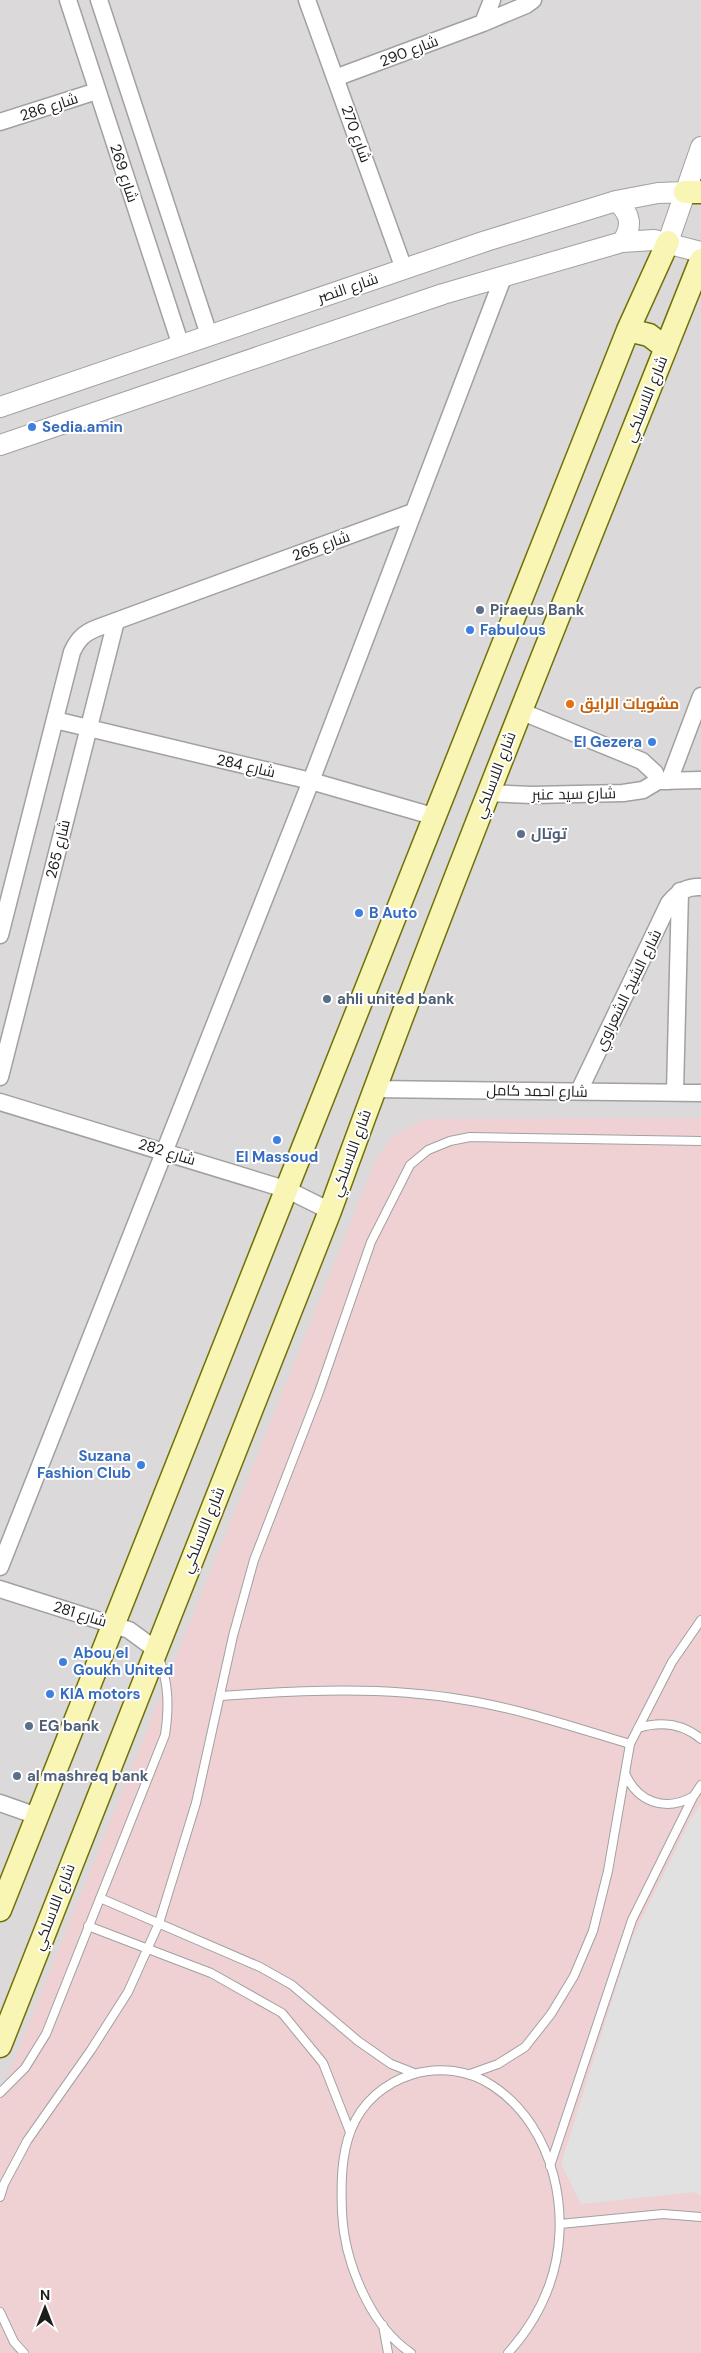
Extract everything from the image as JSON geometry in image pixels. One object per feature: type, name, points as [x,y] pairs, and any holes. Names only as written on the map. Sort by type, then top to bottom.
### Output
[{"type":"main road","points":[[0,1910],[288,1190],[628,330],[668,242]]},
{"type":"main road","name":"شارع اللاسلكي","points":[[0,2046],[155,1649],[330,1211],[374,1089],[520,711],[701,260]]},
{"type":"main road","points":[[628,330],[649,335],[666,348]]},
{"type":"street","name":"شارع 269","points":[[68,0],[180,346]]},
{"type":"street","name":"شارع 269","points":[[99,0],[208,335]]},
{"type":"street","name":"شارع 270","points":[[308,0],[404,269]]},
{"type":"street","points":[[482,23],[492,0]]},
{"type":"street","name":"شارع 290","points":[[335,78],[482,23],[526,5],[533,0]]},
{"type":"street","name":"شارع 286","points":[[0,122],[97,91]]},
{"type":"street","points":[[668,242],[693,192],[701,147]]},
{"type":"street","name":"شارع النصر","points":[[0,407],[486,241],[616,201],[658,194],[693,192]]},
{"type":"street","points":[[616,201],[624,207],[629,215],[630,225],[628,234],[622,242]]},
{"type":"street","points":[[0,445],[504,275],[622,242],[638,240],[668,242],[701,252]]},
{"type":"street","points":[[0,1567],[311,781],[504,275]]},
{"type":"street","name":"شارع 265","points":[[0,934],[3,911],[72,652],[86,632],[413,512]]},
{"type":"street","name":"شارع 265","points":[[0,1077],[116,621]]},
{"type":"street","points":[[520,711],[642,761],[664,781],[701,696]]},
{"type":"street","name":"شارع 284","points":[[55,720],[311,781],[436,817]]},
{"type":"street","name":"شارع سيد عنبر","points":[[488,793],[532,795],[623,793],[643,790],[664,781],[701,780]]},
{"type":"street","points":[[680,891],[692,887],[701,887]]},
{"type":"street","name":"شارع الشيخ الشعراوي","points":[[579,1091],[669,903],[680,891]]},
{"type":"street","name":"شارع الشيخ الشعراوي","points":[[675,1092],[680,891]]},
{"type":"street","name":"شارع احمد كامل","points":[[374,1089],[701,1092]]},
{"type":"street","name":"شارع 282","points":[[0,1102],[288,1190],[330,1211]]},
{"type":"street","name":"شارع 281","points":[[0,1589],[114,1624],[129,1630],[155,1649]]},
{"type":"street","points":[[0,1803],[37,1816]]},
{"type":"lane","points":[[0,2197],[4,2184],[27,2141],[128,1992],[160,1923],[196,1803],[235,1628],[254,1560],[319,1392],[371,1242],[410,1165],[428,1150],[450,1141],[470,1138],[701,1141]]},
{"type":"lane","points":[[470,2074],[498,2064],[525,2047],[551,2014],[574,1976],[594,1931],[604,1888],[630,1744],[672,1662],[701,1620]]},
{"type":"lane","points":[[0,2093],[24,2068],[46,2034],[164,1735],[168,1715],[168,1693],[166,1675],[155,1649]]},
{"type":"lane","points":[[221,1696],[344,1689],[414,1693],[466,1700],[630,1744]]},
{"type":"lane","points":[[638,1728],[662,1723],[674,1725],[685,1728],[701,1739]]},
{"type":"lane","points":[[625,1773],[636,1792],[653,1803],[673,1805],[693,1797]]},
{"type":"lane","points":[[550,2166],[632,1920],[693,1797],[701,1785]]},
{"type":"lane","points":[[100,1898],[260,1967],[292,1985],[358,2041],[391,2064],[414,2073]]},
{"type":"lane","points":[[88,1926],[212,1972],[282,2012],[323,2063],[350,2132]]},
{"type":"lane","points":[[411,2353],[383,2325],[366,2301],[347,2246],[342,2218],[341,2189],[350,2132],[356,2118],[375,2095],[400,2078],[414,2073],[442,2069],[470,2074],[493,2086],[524,2114],[544,2148],[557,2195],[560,2224],[557,2255],[550,2286],[537,2314],[508,2353]]},
{"type":"lane","points":[[560,2224],[663,2214],[700,2215]]},
{"type":"lane","points":[[0,2312],[14,2342],[24,2353]]},
{"type":"lane","points":[[383,2325],[388,2353]]},
{"type":"shaded area","points":[[0,0],[701,0],[701,2353],[0,2353]]},
{"type":"shaded area","points":[[701,1118],[701,2353],[0,2353],[0,2095],[375,1162],[391,1138],[425,1119]]},
{"type":"shaded area","points":[[701,1804],[701,2196],[694,2192],[581,2204],[561,2164],[630,1943],[691,1818]]},
{"type":"place","name":"Sedia.amin","points":[[32,427]]},
{"type":"place","name":"Piraeus Bank","points":[[480,610]]},
{"type":"place","name":"Fabulous","points":[[470,630]]},
{"type":"place","name":"مشويات الرايق","points":[[570,704]]},
{"type":"place","name":"El Gezera","points":[[652,742]]},
{"type":"place","name":"توتال","points":[[521,834]]},
{"type":"place","name":"B Auto","points":[[359,913]]},
{"type":"place","name":"ahli united bank","points":[[327,999]]},
{"type":"place","name":"El Massoud","points":[[277,1140]]},
{"type":"place","name":"Suzana Fashion Club","points":[[141,1465]]},
{"type":"place","name":"Abou el Goukh United","points":[[63,1662]]},
{"type":"place","name":"KIA motors","points":[[50,1694]]},
{"type":"place","name":"EG bank","points":[[29,1726]]},
{"type":"place","name":"al mashreq bank","points":[[17,1776]]}]
